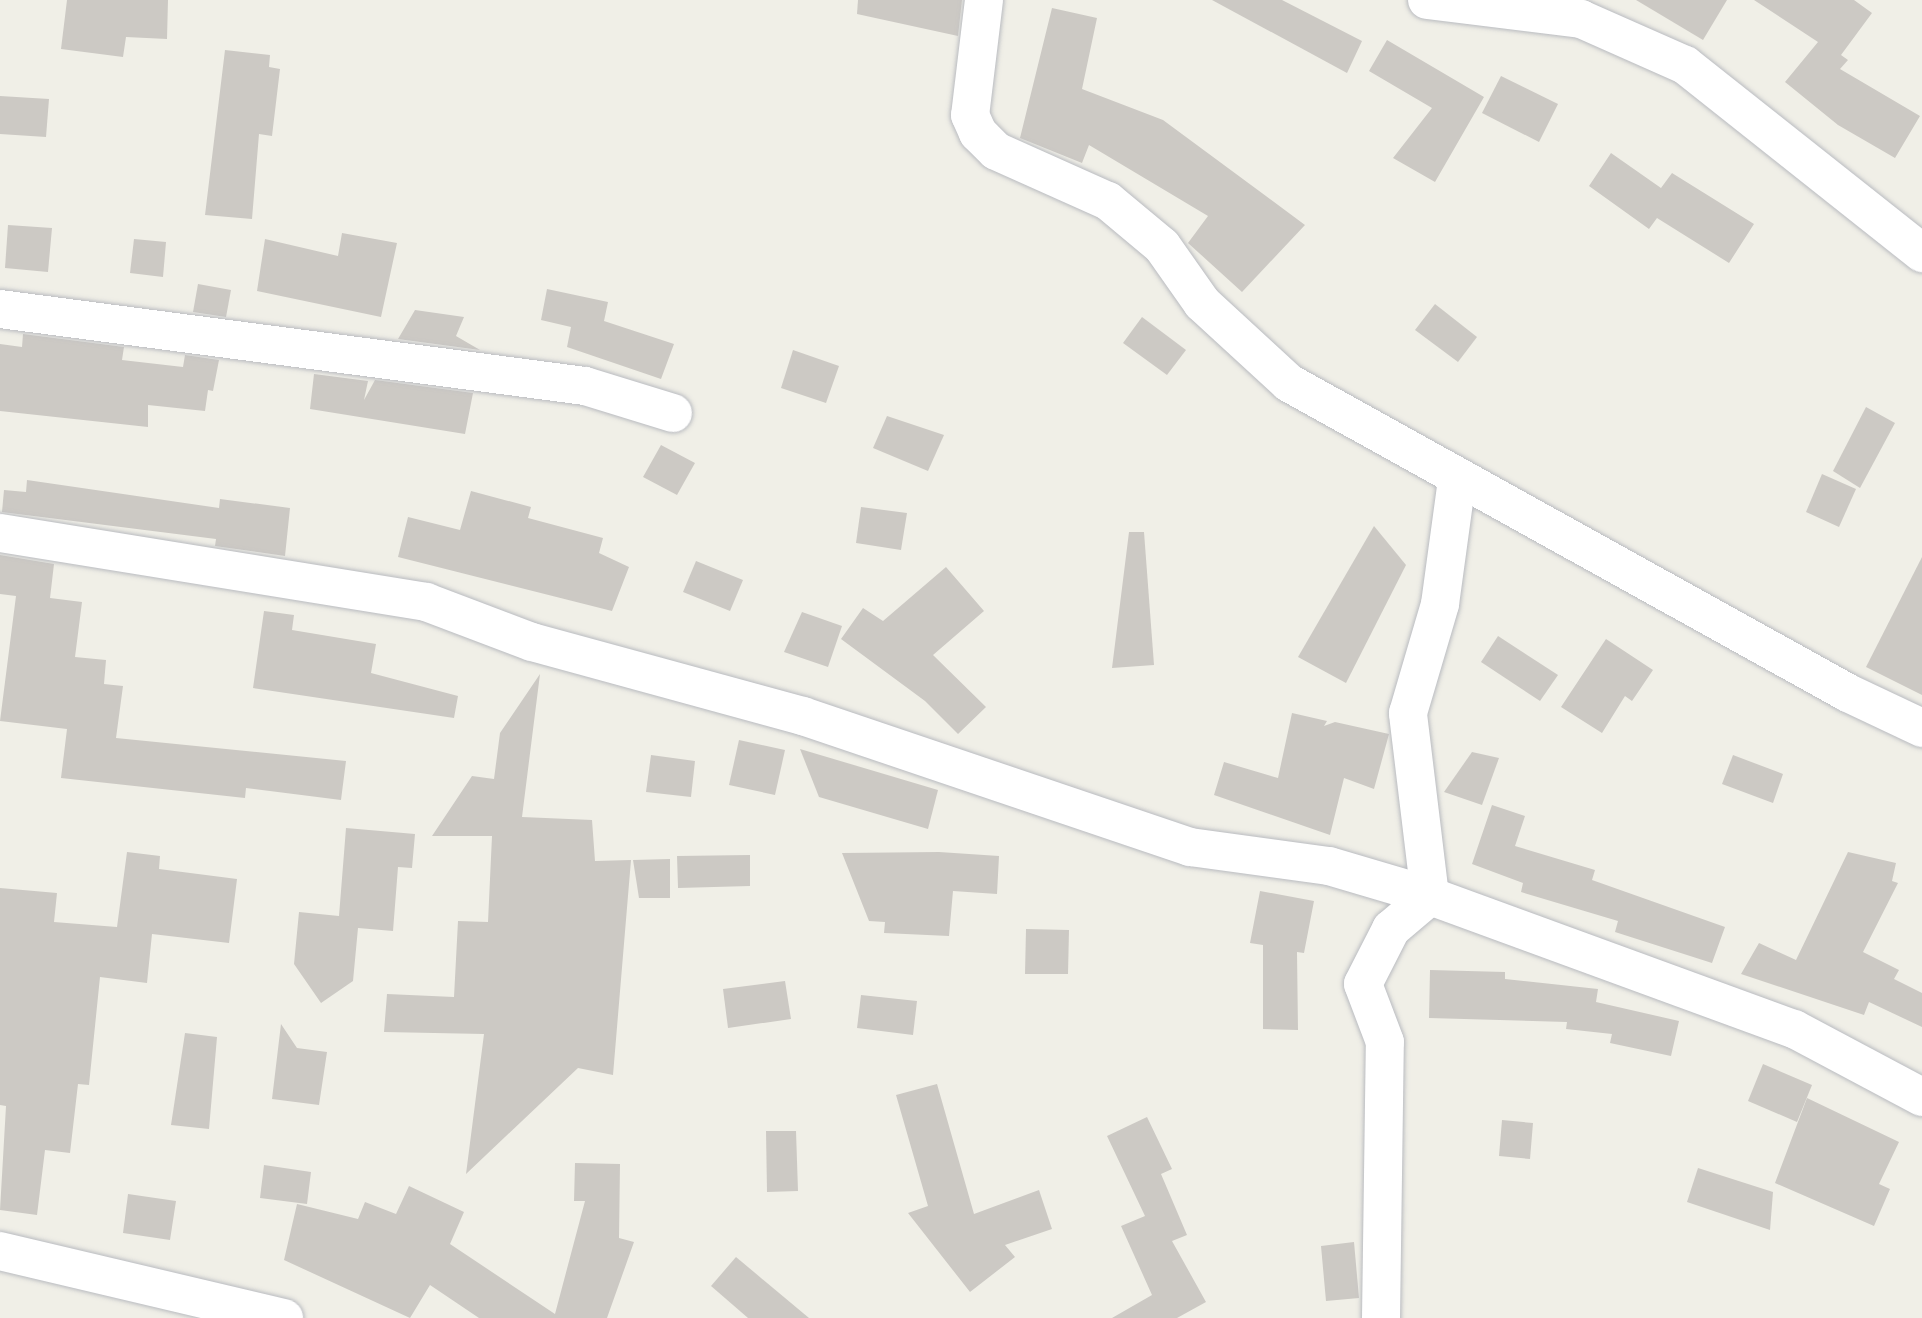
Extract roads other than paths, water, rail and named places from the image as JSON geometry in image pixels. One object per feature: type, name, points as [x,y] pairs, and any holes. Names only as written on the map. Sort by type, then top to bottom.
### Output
[{"type":"street","points":[[984,0],[970,115],[996,151],[1108,201],[1162,246],[1202,303],[1289,383],[1457,480],[1922,728]]},
{"type":"street","points":[[1427,0],[1581,19],[1685,65],[1922,253]]},
{"type":"street","points":[[0,309],[274,340],[584,386],[673,413]]},
{"type":"street","points":[[1430,896],[1408,713],[1440,604],[1457,480]]},
{"type":"street","points":[[0,533],[426,602],[532,642],[803,716],[1190,847],[1329,866],[1430,896],[1794,1028],[1922,1097]]},
{"type":"street","points":[[1381,1318],[1385,1042],[1363,984],[1391,929],[1430,896]]},
{"type":"street","points":[[0,1251],[218,1311],[284,1318]]}]
